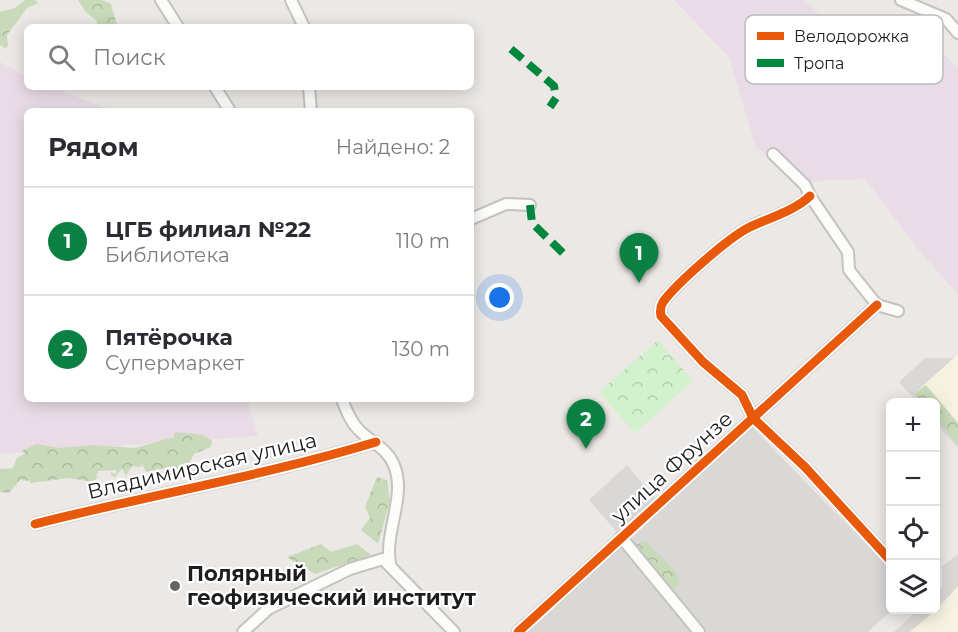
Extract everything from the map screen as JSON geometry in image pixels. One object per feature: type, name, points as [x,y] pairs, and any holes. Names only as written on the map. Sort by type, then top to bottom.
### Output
[{"type":"street","points":[[161,0],[176,24]]},
{"type":"street","points":[[291,0],[303,24]]},
{"type":"street","points":[[901,0],[937,15]]},
{"type":"street","points":[[943,18],[958,33]]},
{"type":"street","points":[[217,90],[228,108]]},
{"type":"street","points":[[309,90],[311,108]]},
{"type":"street","points":[[773,154],[805,185],[848,252],[849,270],[877,305],[898,311]]},
{"type":"street","points":[[810,196],[802,204],[746,229],[704,263],[663,302],[661,316],[703,362],[742,395],[753,418],[805,467],[886,555]]},
{"type":"street","points":[[474,218],[506,204],[530,205]]},
{"type":"street","name":"улица Фрунзе","points":[[518,632],[877,305]]},
{"type":"street","points":[[344,402],[359,431],[376,442],[394,464],[398,495],[390,529],[390,563]]},
{"type":"street","name":"Владимирская улица","points":[[35,524],[115,504],[302,464],[376,442]]},
{"type":"street","points":[[621,537],[699,632]]},
{"type":"street","points":[[243,632],[268,609],[374,560],[383,559],[390,563],[454,632]]},
{"type":"shaded area","points":[[674,0],[805,0],[820,15],[745,15],[745,84],[943,84],[943,53],[958,69],[958,294],[917,248],[865,179],[811,181],[756,148],[729,57]]},
{"type":"shaded area","points":[[0,62],[24,75],[24,90],[60,90],[105,108],[24,108],[24,402],[248,402],[258,436],[0,454]]},
{"type":"shaded area","points":[[958,354],[958,445],[940,424],[940,398],[918,398],[914,394]]},
{"type":"shaded area","points":[[925,358],[956,358],[958,361],[958,448],[940,428],[940,398],[914,398],[899,382]]},
{"type":"shaded area","points":[[752,427],[886,565],[888,614],[868,632],[707,632],[628,542]]},
{"type":"shaded area","points":[[627,465],[659,503],[621,537],[589,500]]},
{"type":"shaded area","points":[[622,544],[694,632],[525,632]]},
{"type":"shaded area","points":[[958,554],[958,632],[894,632],[914,614],[940,614],[942,567]]},
{"type":"shaded area","points":[[958,586],[958,632],[910,632],[931,614],[940,614],[940,606]]},
{"type":"green space","points":[[25,0],[35,0],[38,3],[27,8],[7,35],[8,46],[5,48],[0,45],[0,12],[15,8]]},
{"type":"green space","points":[[78,0],[102,0],[111,4],[118,24],[97,24],[97,21],[85,11]]},
{"type":"green space","points":[[658,340],[693,381],[635,433],[599,392]]},
{"type":"green space","points":[[926,385],[937,398],[918,398],[914,394]]},
{"type":"green space","points":[[940,402],[958,423],[958,445],[940,424]]},
{"type":"green space","points":[[175,432],[203,435],[212,441],[211,447],[194,454],[189,463],[183,463],[185,467],[174,470],[170,467],[146,472],[142,464],[141,467],[132,466],[126,476],[122,469],[115,477],[111,475],[111,472],[116,474],[116,470],[98,471],[96,477],[100,475],[93,482],[69,478],[30,483],[30,481],[20,480],[9,493],[0,492],[0,469],[13,468],[17,458],[24,454],[22,451],[36,444],[60,448],[92,445],[135,448],[174,437]]},
{"type":"green space","points":[[377,477],[387,480],[390,501],[378,544],[361,530],[370,518],[365,507]]},
{"type":"green space","points":[[642,541],[647,542],[677,573],[680,583],[672,590],[635,546]]},
{"type":"green space","points":[[321,544],[331,552],[357,544],[371,555],[315,574],[287,557]]},
{"type":"marked path","points":[[511,49],[554,86],[556,98],[550,107]]},
{"type":"marked path","points":[[530,205],[532,223],[565,255]]},
{"type":"cycle path","points":[[810,196],[788,211],[748,228],[715,252],[663,302],[661,316],[703,362],[742,395],[753,418],[805,467],[886,556]]},
{"type":"cycle path","points":[[518,632],[877,305]]},
{"type":"cycle path","points":[[35,524],[291,465],[376,442]]},
{"type":"place","name":"ЦГБ филиал №22","points":[[639,283]]},
{"type":"place","name":"Пятёрочка","points":[[586,449]]},
{"type":"place","name":"Полярный геофизический институт","points":[[175,586]]}]
